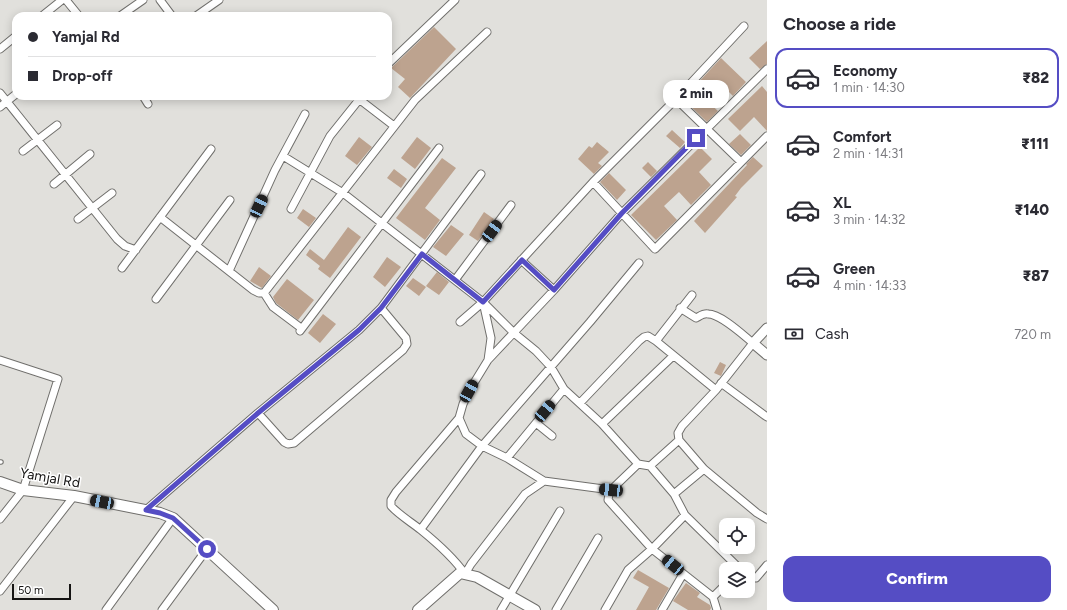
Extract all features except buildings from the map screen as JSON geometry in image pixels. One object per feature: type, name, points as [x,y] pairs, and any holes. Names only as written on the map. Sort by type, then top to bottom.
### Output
[{"type":"main road","name":"Yamjal Rd","points":[[0,482],[23,490],[74,496],[160,513],[173,518],[274,610]]},
{"type":"main road","points":[[418,610],[460,573],[477,577],[535,610]]},
{"type":"street","points":[[47,12],[62,0]]},
{"type":"street","points":[[66,0],[76,12]]},
{"type":"street","points":[[126,12],[143,0]]},
{"type":"street","points":[[160,0],[169,12]]},
{"type":"street","points":[[202,12],[219,0]]},
{"type":"street","points":[[392,60],[456,0]]},
{"type":"street","points":[[460,322],[483,302],[594,182],[676,99],[744,26]]},
{"type":"street","points":[[160,217],[253,290],[259,293],[264,292],[415,100],[487,32]]},
{"type":"street","points":[[0,49],[12,39]]},
{"type":"street","points":[[544,481],[525,494],[465,574],[455,560],[421,530],[395,511],[391,506],[391,500],[459,418],[469,391],[488,360],[554,290],[622,213],[767,69]]},
{"type":"street","points":[[0,93],[117,239],[126,246],[136,250]]},
{"type":"street","points":[[0,106],[12,97]]},
{"type":"street","points":[[676,99],[741,162]]},
{"type":"street","points":[[146,100],[148,104]]},
{"type":"street","points":[[291,209],[330,136],[357,100]]},
{"type":"street","points":[[363,100],[394,126]]},
{"type":"street","points":[[229,271],[275,170],[305,114]]},
{"type":"street","points":[[24,152],[57,125]]},
{"type":"street","points":[[594,182],[654,249],[767,136]]},
{"type":"street","points":[[264,292],[273,307],[301,330],[439,148]]},
{"type":"street","points":[[122,268],[211,149]]},
{"type":"street","points":[[54,184],[90,154]]},
{"type":"street","points":[[283,156],[343,193],[483,302],[514,333],[536,351],[551,367],[564,389],[602,424],[638,464],[650,466],[674,494],[685,515],[733,562]]},
{"type":"street","points":[[146,510],[258,413],[359,330],[381,308],[481,174]]},
{"type":"street","points":[[78,219],[112,193]]},
{"type":"street","points":[[156,299],[230,200]]},
{"type":"street","points":[[455,280],[511,205]]},
{"type":"street","points":[[522,260],[554,290]]},
{"type":"street","points":[[421,530],[482,446],[590,322],[639,263]]},
{"type":"street","points":[[656,341],[680,308],[692,295]]},
{"type":"street","points":[[483,302],[491,338],[488,360]]},
{"type":"street","points":[[258,413],[284,442],[288,444],[294,443],[403,350],[407,344],[406,338],[381,308]]},
{"type":"street","points":[[680,308],[696,318],[706,313],[720,318],[753,342],[767,355]]},
{"type":"street","points":[[767,328],[753,342],[716,390],[682,426],[678,433],[679,440],[704,469],[757,513],[767,519]]},
{"type":"street","points":[[580,403],[644,337],[648,336],[716,390]]},
{"type":"street","points":[[602,424],[673,356]]},
{"type":"street","points":[[0,360],[58,379],[23,490],[0,519]]},
{"type":"street","points":[[721,383],[767,417]]},
{"type":"street","points":[[507,458],[564,389]]},
{"type":"street","points":[[459,418],[466,434],[482,446],[507,458],[544,481],[611,490]]},
{"type":"street","points":[[536,423],[552,436]]},
{"type":"street","points":[[650,466],[679,440]]},
{"type":"street","points":[[638,464],[611,490],[608,500],[652,549],[713,597],[717,610]]},
{"type":"street","points":[[674,494],[704,469]]},
{"type":"street","points":[[0,591],[74,496]]},
{"type":"street","points":[[500,610],[510,597],[560,511]]},
{"type":"street","points":[[605,610],[628,570],[652,549],[685,515]]},
{"type":"street","points":[[106,610],[173,518]]},
{"type":"street","points":[[556,610],[598,538]]},
{"type":"street","points":[[162,610],[207,549]]},
{"type":"street","points":[[755,578],[767,565]]},
{"type":"street","points":[[662,610],[683,574]]},
{"type":"street","points":[[713,597],[719,591]]},
{"type":"route","points":[[207,549],[173,518],[146,510],[258,413],[359,330],[381,308],[422,254],[483,302],[522,260],[554,290],[622,213],[696,138]]}]
